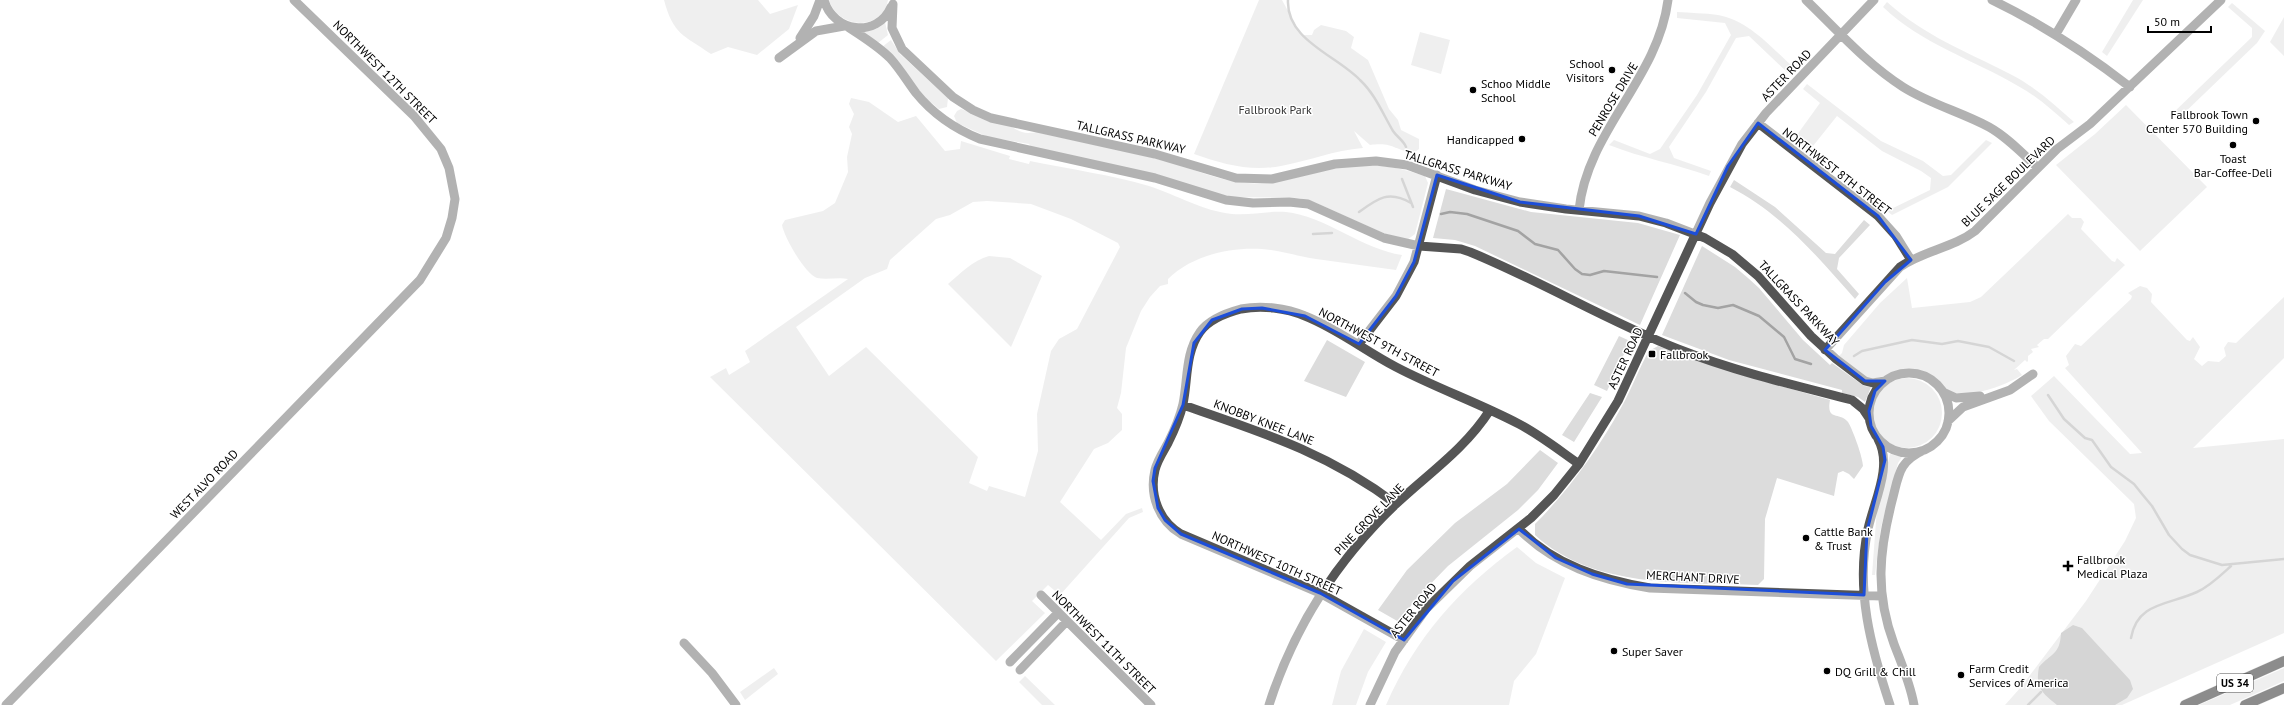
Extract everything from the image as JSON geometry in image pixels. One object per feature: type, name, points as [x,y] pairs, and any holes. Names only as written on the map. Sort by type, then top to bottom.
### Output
[{"type":"main road","name":"US 34","points":[[2185,705],[2284,661]]},
{"type":"main road","name":"US 34","points":[[2245,705],[2284,688]]},
{"type":"street","name":"NORTHWEST 12TH STREET","points":[[294,0],[414,116],[441,149],[449,168],[455,199],[452,218],[446,238],[420,280]]},
{"type":"street","points":[[796,44],[814,16],[820,0]]},
{"type":"street","points":[[824,0],[833,18],[873,44],[890,59],[916,93],[933,111],[960,130],[980,139],[1155,178],[1226,200],[1253,203],[1289,202],[1308,204],[1373,234],[1419,246],[1461,249],[1677,348],[1735,369],[1852,400],[1863,408],[1869,418],[1883,447],[1885,460],[1868,531],[1864,595],[1871,646],[1890,705]]},
{"type":"street","name":"PENROSE DRIVE","points":[[1579,210],[1582,188],[1593,156],[1650,60],[1664,22],[1668,0]]},
{"type":"street","points":[[1806,0],[1873,64],[1902,87],[1989,127],[2003,137],[2038,168]]},
{"type":"street","name":"ASTER ROAD","points":[[1370,705],[1388,664],[1426,609],[1453,581],[1519,529],[1543,506],[1579,464],[1618,401],[1728,166],[1758,123],[1874,0]]},
{"type":"street","points":[[1992,0],[2056,34],[2099,63],[2130,87]]},
{"type":"street","points":[[2056,34],[2076,0]]},
{"type":"street","name":"BLUE SAGE BOULEVARD","points":[[1825,350],[1885,282],[1911,260],[1970,235],[2057,149],[2090,124],[2221,0]]},
{"type":"street","points":[[779,58],[796,44],[816,31],[846,26],[860,28],[874,25],[886,16],[893,2]]},
{"type":"street","name":"TALLGRASS PARKWAY","points":[[893,2],[892,28],[894,37],[902,49],[953,97],[973,110],[991,118],[1155,154],[1236,178],[1272,179],[1335,164],[1361,161],[1407,165],[1475,190],[1520,202],[1653,219],[1696,234],[1721,247],[1746,265],[1768,286],[1796,321],[1825,350],[1865,380],[1873,383],[1885,381]]},
{"type":"street","name":"NORTHWEST 8TH STREET","points":[[1758,123],[1875,214],[1896,236],[1911,260]]},
{"type":"street","points":[[1359,344],[1396,296],[1414,262],[1437,175]]},
{"type":"street","name":"WEST ALVO ROAD","points":[[6,705],[420,280]]},
{"type":"street","name":"NORTHWEST 9TH STREET","points":[[1154,496],[1155,468],[1175,428],[1183,405],[1189,356],[1194,343],[1206,326],[1223,315],[1242,309],[1262,308],[1287,310],[1319,322],[1359,344],[1394,366],[1490,410],[1537,435],[1579,464]]},
{"type":"street","points":[[1869,418],[1872,397],[1885,381],[1906,373],[1920,375],[1933,381],[1943,392],[1948,407],[1947,423]]},
{"type":"street","points":[[1914,705],[1907,674],[1894,643],[1881,596],[1880,572],[1883,536],[1899,477],[1906,461],[1936,442],[1947,423],[1963,407],[2002,394],[2022,383],[2033,374]]},
{"type":"street","points":[[1943,392],[1962,398],[2002,394]]},
{"type":"street","name":"KNOBBY KNEE LANE","points":[[1183,405],[1287,441],[1362,479],[1396,504]]},
{"type":"street","name":"PINE GROVE LANE","points":[[1269,705],[1280,671],[1294,640],[1320,593],[1358,544],[1396,504],[1460,449],[1477,430],[1490,410]]},
{"type":"street","points":[[1878,439],[1889,448],[1903,452],[1924,450]]},
{"type":"street","name":"NORTHWEST 10TH STREET","points":[[1154,496],[1165,520],[1181,534],[1320,593],[1404,640]]},
{"type":"street","name":"MERCHANT DRIVE","points":[[1519,529],[1556,558],[1592,574],[1627,584],[1650,588],[1881,596]]},
{"type":"street","name":"NORTHWEST 11TH STREET","points":[[1040,595],[1151,705]]},
{"type":"street","points":[[1010,662],[1058,613]]},
{"type":"street","points":[[1020,670],[1067,621]]},
{"type":"street","points":[[684,643],[712,673],[736,705]]},
{"type":"highlighted area","points":[[1758,123],[1878,216],[1911,260],[1885,282],[1825,350],[1865,381],[1885,381],[1875,391],[1869,411],[1871,426],[1883,447],[1885,460],[1867,531],[1864,595],[1627,584],[1592,574],[1556,558],[1519,529],[1453,581],[1404,640],[1320,593],[1181,534],[1165,520],[1158,508],[1153,481],[1155,468],[1183,405],[1194,343],[1212,320],[1242,309],[1262,308],[1305,316],[1359,344],[1396,296],[1414,262],[1437,175],[1520,202],[1639,216],[1696,234],[1728,166]]},
{"type":"green space","points":[[664,0],[758,0],[770,14],[798,5],[789,29],[757,55],[728,47],[711,54],[680,33],[671,20]]},
{"type":"green space","points":[[829,0],[888,0],[884,10],[878,18],[869,22],[860,23],[841,17],[834,10]]},
{"type":"green space","name":"Fallbrook Park","points":[[1259,0],[1282,0],[1301,35],[1312,35],[1314,30],[1321,25],[1346,31],[1354,37],[1351,48],[1368,60],[1389,109],[1398,120],[1401,130],[1419,139],[1419,149],[1414,153],[1389,145],[1370,145],[1354,131],[1363,148],[1332,153],[1270,168],[1237,166],[1194,154]]},
{"type":"green space","points":[[2133,0],[2143,0],[2107,56],[2102,52]]},
{"type":"green space","points":[[1887,2],[1916,25],[1931,34],[2027,84],[2074,122],[2069,125],[2032,94],[2001,76],[1948,50],[1914,31],[1883,7]]},
{"type":"green space","points":[[2232,3],[2265,31],[2257,43],[2179,118],[2173,113],[2252,37],[2252,28],[2228,7]]},
{"type":"green space","points":[[1677,12],[1718,15],[1739,22],[1768,43],[1793,67],[1788,73],[1749,36],[1736,38],[1706,92],[1669,147],[1674,158],[1711,171],[1709,176],[1609,145],[1614,140],[1650,154],[1660,149],[1697,95],[1731,35],[1725,23],[1677,18]]},
{"type":"green space","points":[[2284,17],[2284,56],[2270,42]]},
{"type":"green space","points":[[885,22],[888,35],[878,43],[864,32],[876,29]]},
{"type":"green space","points":[[1420,32],[1450,40],[1441,74],[1411,65]]},
{"type":"green space","points":[[891,40],[900,54],[948,98],[947,107],[939,109],[928,100],[882,47]]},
{"type":"green space","points":[[1807,84],[1881,141],[1923,161],[1943,176],[1951,175],[1986,140],[1992,143],[1948,187],[1892,215],[1887,211],[1930,190],[1931,178],[1921,171],[1882,151],[1837,116],[1809,151],[1794,139],[1820,103],[1803,89]]},
{"type":"green space","points":[[851,98],[869,102],[898,122],[916,116],[945,151],[960,149],[961,141],[1010,156],[1009,159],[1029,164],[1030,161],[1135,182],[1211,210],[1232,214],[1278,212],[1293,213],[1321,222],[1374,247],[1402,255],[1396,270],[1310,258],[1271,250],[1230,250],[1216,253],[1190,263],[1178,270],[1168,279],[1168,284],[1160,286],[1150,297],[1141,311],[1126,348],[1121,393],[1117,408],[1122,414],[1122,430],[1108,443],[1094,449],[1060,502],[1101,540],[1126,514],[1142,508],[1143,512],[1129,518],[1060,595],[1048,585],[1032,601],[1045,613],[996,661],[710,377],[726,368],[729,375],[750,362],[745,351],[848,279],[821,279],[812,275],[801,263],[787,238],[782,225],[785,220],[823,211],[835,203],[848,172],[847,157],[852,134],[849,127],[854,114],[849,104]],"holes":[[[987,201],[1031,204],[1071,219],[1118,243],[1120,247],[1077,329],[1059,339],[1051,351],[1037,414],[1038,451],[1025,497],[989,486],[987,491],[969,483],[978,457],[866,347],[829,376],[796,327],[865,278],[887,269],[890,260],[936,219],[950,215],[973,202]]]},
{"type":"green space","points":[[2126,105],[2207,187],[2140,251],[2056,165],[2095,134]]},
{"type":"green space","points":[[961,109],[1012,127],[1018,131],[1029,133],[1037,132],[1133,153],[1236,182],[1259,183],[1283,181],[1330,169],[1374,165],[1395,168],[1425,176],[1428,183],[1415,234],[1407,240],[1383,233],[1314,202],[1300,198],[1232,197],[1032,148],[1029,144],[988,137],[957,123],[954,116],[957,111]]},
{"type":"green space","points":[[1734,180],[1775,207],[1826,253],[1835,254],[1864,220],[1870,225],[1839,258],[1837,269],[1859,294],[1855,299],[1798,237],[1766,210],[1730,187]]},
{"type":"green space","points":[[1446,189],[1531,212],[1638,223],[1680,235],[1640,325],[1475,246],[1455,240],[1433,238]]},
{"type":"green space","points":[[2068,214],[2072,218],[2081,218],[2084,222],[2081,229],[2112,261],[2115,262],[2117,258],[2125,265],[2048,339],[2044,339],[2037,345],[2039,347],[2031,349],[2033,352],[2028,356],[2028,361],[2027,362],[2025,360],[2014,370],[2017,369],[2022,375],[1995,388],[1961,394],[1952,393],[1944,389],[1927,375],[1914,370],[1901,371],[1872,379],[1868,378],[1838,357],[1842,353],[1844,345],[1880,303],[1907,278],[1912,308],[1970,302],[1981,297]]},
{"type":"green space","points":[[1702,246],[1735,267],[1759,288],[1803,340],[1830,365],[1832,363],[1864,386],[1871,387],[1865,402],[1858,397],[1842,393],[1842,390],[1729,360],[1662,335]]},
{"type":"green space","points":[[989,256],[1010,258],[1042,276],[1011,347],[948,284],[972,264]]},
{"type":"green space","points":[[2140,286],[2147,288],[2152,294],[2151,302],[2187,340],[2190,341],[2193,337],[2200,347],[2194,359],[2202,366],[2208,361],[2219,362],[2226,356],[2224,348],[2228,342],[2236,343],[2284,297],[2284,358],[2193,448],[2284,439],[2284,633],[2122,705],[2005,705],[2021,687],[2086,601],[2125,541],[2136,518],[2134,504],[2049,421],[2031,396],[2054,376],[2130,454],[2142,453],[2065,368],[2069,365],[2066,356],[2075,344],[2081,346],[2131,299],[2132,296],[2128,293]]},
{"type":"green space","points":[[1619,336],[1630,341],[1607,391],[1594,385]]},
{"type":"green space","points":[[1327,340],[1365,362],[1346,397],[1304,381]]},
{"type":"green space","points":[[1658,346],[1756,379],[1830,400],[1829,407],[1832,414],[1845,419],[1852,431],[1860,451],[1863,466],[1854,479],[1843,471],[1838,473],[1834,496],[1777,478],[1765,519],[1764,579],[1758,585],[1670,582],[1612,574],[1584,565],[1558,553],[1535,535],[1535,524],[1560,497],[1583,468],[1622,406],[1649,351]]},
{"type":"green space","points":[[1907,378],[1920,381],[1932,388],[1939,400],[1942,413],[1939,426],[1932,438],[1920,445],[1907,448],[1894,445],[1882,438],[1875,426],[1872,413],[1875,400],[1882,388],[1894,381]]},
{"type":"green space","points":[[1590,393],[1602,397],[1574,442],[1562,435]]},
{"type":"green space","points":[[1540,450],[1558,463],[1538,490],[1518,510],[1448,566],[1416,599],[1399,622],[1378,610],[1407,570],[1455,523],[1507,484]]},
{"type":"green space","points":[[1890,454],[1902,457],[1898,463],[1881,527],[1875,575],[1872,575],[1877,508]]},
{"type":"green space","points":[[1517,547],[1536,563],[1565,578],[1536,654],[1514,681],[1509,705],[1386,705],[1398,680],[1425,636],[1476,580]]},
{"type":"green space","points":[[1364,629],[1386,642],[1368,672],[1356,705],[1332,705],[1341,671]]},
{"type":"green space","points":[[774,668],[778,674],[745,700],[740,692]]},
{"type":"green space","points":[[2284,668],[2284,681],[2230,705],[2199,705]]},
{"type":"green space","points":[[1025,676],[1055,705],[1042,705],[1019,682]]},
{"type":"shaded area","points":[[2073,625],[2082,628],[2130,680],[2133,689],[2127,698],[2115,705],[2057,705],[2047,697],[2041,689],[2038,680],[2039,667],[2057,650],[2061,633]]},
{"type":"waterway","points":[[1288,0],[1290,14],[1295,26],[1314,46],[1350,71],[1360,80],[1374,98],[1393,131],[1406,147]]},
{"type":"waterway","points":[[1402,179],[1413,207]]},
{"type":"waterway","points":[[1359,212],[1384,197],[1396,197],[1411,203]]},
{"type":"waterway","points":[[1441,214],[1450,212],[1467,214],[1518,231],[1535,244],[1558,250],[1575,269],[1582,274],[1590,275],[1604,271],[1657,277]]},
{"type":"waterway","points":[[1313,234],[1332,233]]},
{"type":"waterway","points":[[1685,293],[1696,302],[1703,305],[1718,308],[1733,305],[1759,316],[1784,337],[1795,359],[1811,364]]},
{"type":"waterway","points":[[1854,356],[1862,351],[1912,340],[1942,344],[1958,341],[1989,347],[2014,361]]},
{"type":"waterway","points":[[2048,395],[2064,419],[2085,438],[2092,440],[2111,467],[2134,484],[2152,506],[2169,535],[2190,555],[2222,565],[2284,559]]},
{"type":"waterway","points":[[2131,638],[2134,626],[2140,617],[2147,611],[2156,606],[2202,590],[2231,566]]},
{"type":"waterway","points":[[2028,705],[2041,692]]},
{"type":"place","name":"School Visitors","points":[[1612,70]]},
{"type":"place","name":"Schoo Middle School","points":[[1473,90]]},
{"type":"place","name":"Fallbrook Town Center 570 Building","points":[[2256,121]]},
{"type":"place","name":"Handicapped","points":[[1522,139]]},
{"type":"place","name":"Toast Bar-Coffee-Deli","points":[[2233,145]]},
{"type":"place","name":"Fallbrook","points":[[1652,354]]},
{"type":"place","name":"Cattle Bank & Trust","points":[[1806,538]]},
{"type":"place","name":"Fallbrook Medical Plaza","points":[[2068,566]]},
{"type":"place","name":"Super Saver","points":[[1614,651]]},
{"type":"place","name":"DQ Grill & Chill","points":[[1827,671]]},
{"type":"place","name":"Farm Credit Services of America","points":[[1961,675]]}]
